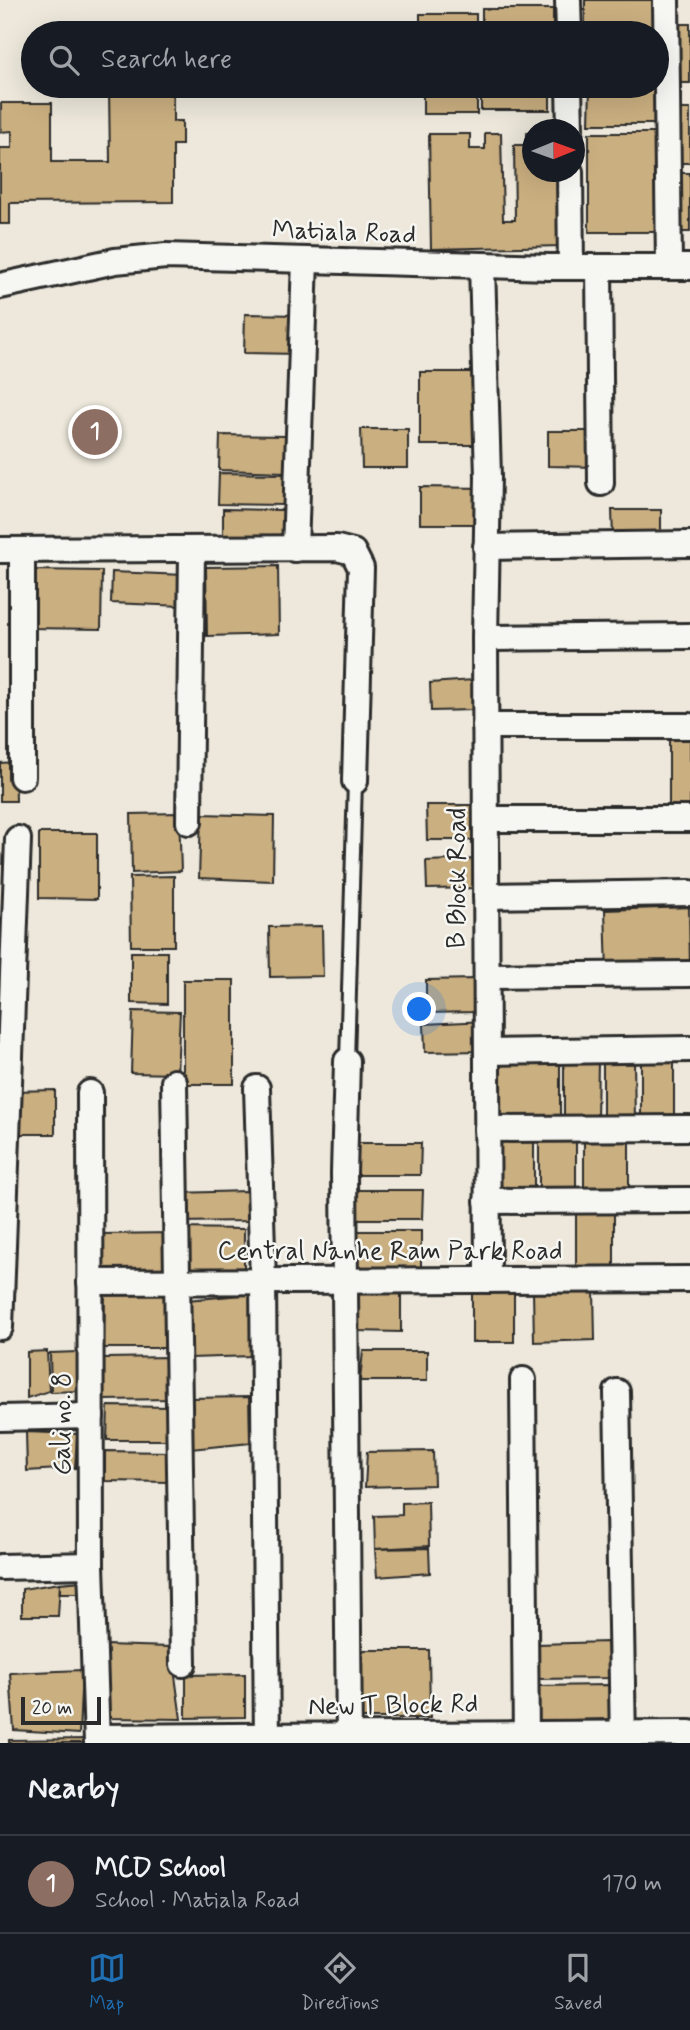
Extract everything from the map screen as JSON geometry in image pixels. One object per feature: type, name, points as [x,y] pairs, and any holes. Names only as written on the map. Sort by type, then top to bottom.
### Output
[{"type":"street","points":[[568,0],[569,21]]},
{"type":"street","points":[[666,0],[667,21]]},
{"type":"street","points":[[669,62],[679,267]]},
{"type":"street","points":[[569,98],[570,119]]},
{"type":"street","points":[[570,182],[572,267]]},
{"type":"street","name":"Matiala Road","points":[[0,286],[141,257],[679,267]]},
{"type":"street","points":[[295,549],[305,260]]},
{"type":"street","name":"B Block Road","points":[[482,265],[488,477],[485,638],[488,1279]]},
{"type":"street","points":[[599,267],[601,483]]},
{"type":"street","points":[[486,547],[690,544]]},
{"type":"street","points":[[22,777],[11,550],[337,548],[353,552],[359,560],[355,781]]},
{"type":"street","points":[[189,822],[192,550]]},
{"type":"street","points":[[485,638],[690,636]]},
{"type":"street","points":[[485,726],[690,726]]},
{"type":"street","points":[[486,820],[690,819]]},
{"type":"street","points":[[0,1327],[18,839]]},
{"type":"street","points":[[486,896],[690,893]]},
{"type":"street","points":[[486,976],[690,974]]},
{"type":"street","points":[[486,1052],[690,1049]]},
{"type":"street","points":[[347,1061],[344,1173],[349,1739]]},
{"type":"street","points":[[174,1082],[183,1664]]},
{"type":"street","points":[[257,1088],[263,1281],[267,1739]]},
{"type":"street","name":"Gali no. 8","points":[[90,1093],[91,1565],[97,1740]]},
{"type":"street","points":[[487,1129],[690,1128]]},
{"type":"street","points":[[487,1201],[690,1200]]},
{"type":"street","name":"Central Nanhe Ram Park Road","points":[[90,1282],[690,1279]]},
{"type":"street","points":[[523,1380],[526,1738]]},
{"type":"street","points":[[617,1392],[623,1738]]},
{"type":"street","points":[[0,1418],[91,1416]]},
{"type":"street","points":[[0,1567],[91,1565]]},
{"type":"street","name":"New T Block Rd","points":[[97,1740],[623,1738],[690,1732]]},
{"type":"lane","points":[[347,1061],[355,781]]},
{"type":"building","points":[[585,0],[664,0],[660,21],[585,21]]},
{"type":"building","points":[[482,9],[553,9],[553,21],[482,21]]},
{"type":"building","points":[[420,14],[476,14],[476,21],[420,21]]},
{"type":"building","points":[[680,24],[690,24],[690,83],[680,83]]},
{"type":"building","points":[[109,98],[173,98],[173,121],[182,121],[182,145],[173,145],[173,202],[10,203],[10,224],[0,224],[0,148],[12,148],[12,131],[1,132],[1,103],[52,103],[52,162],[110,162]]},
{"type":"building","points":[[423,98],[477,98],[477,114],[423,114]]},
{"type":"building","points":[[481,98],[550,98],[550,110],[481,110]]},
{"type":"building","points":[[590,98],[659,98],[664,124],[589,124]]},
{"type":"building","points":[[674,109],[690,109],[690,163],[674,163]]},
{"type":"building","points":[[485,133],[501,133],[503,220],[515,220],[514,145],[522,145],[522,182],[559,182],[561,246],[431,249],[429,134],[470,134],[470,149],[485,149]]},
{"type":"building","points":[[589,133],[663,133],[663,232],[589,232]]},
{"type":"building","points":[[673,173],[690,173],[690,232],[672,232]]},
{"type":"building","points":[[245,314],[299,315],[298,354],[244,353]]},
{"type":"building","points":[[420,372],[476,372],[476,445],[420,445]]},
{"type":"building","points":[[361,429],[408,429],[408,468],[362,468]]},
{"type":"building","points":[[548,431],[598,431],[598,467],[548,466]]},
{"type":"building","points":[[220,435],[287,436],[286,472],[219,470]]},
{"type":"building","points":[[219,473],[285,474],[284,505],[218,504]]},
{"type":"building","points":[[420,487],[484,488],[483,524],[420,524]]},
{"type":"building","points":[[223,509],[284,510],[283,547],[223,547]]},
{"type":"building","points":[[612,510],[661,510],[661,538],[613,538]]},
{"type":"building","points":[[278,566],[279,634],[207,636],[206,567]]},
{"type":"building","points":[[30,570],[102,571],[101,629],[29,628]]},
{"type":"building","points":[[112,572],[184,575],[183,606],[111,603]]},
{"type":"building","points":[[473,680],[474,710],[431,711],[430,683]]},
{"type":"building","points":[[669,734],[690,734],[690,814],[669,814]]},
{"type":"building","points":[[15,762],[16,801],[0,801],[0,763]]},
{"type":"building","points":[[426,805],[475,805],[476,840],[427,840]]},
{"type":"building","points":[[179,813],[181,871],[132,873],[131,814]]},
{"type":"building","points":[[201,814],[274,816],[273,881],[199,878]]},
{"type":"building","points":[[39,833],[97,833],[97,899],[39,898]]},
{"type":"building","points":[[478,859],[480,888],[427,889],[426,861]]},
{"type":"building","points":[[174,876],[174,946],[131,946],[130,877]]},
{"type":"building","points":[[689,907],[690,969],[607,972],[605,910]]},
{"type":"building","points":[[322,926],[323,976],[270,977],[269,927]]},
{"type":"building","points":[[131,952],[167,952],[167,1004],[131,1003]]},
{"type":"building","points":[[474,979],[475,1012],[426,1013],[426,980]]},
{"type":"building","points":[[183,980],[234,980],[234,1084],[183,1084]]},
{"type":"building","points":[[133,1011],[180,1012],[177,1074],[131,1073]]},
{"type":"building","points":[[486,1021],[484,1051],[425,1052],[424,1024]]},
{"type":"building","points":[[641,1056],[674,1056],[674,1122],[641,1122]]},
{"type":"building","points":[[497,1060],[560,1060],[560,1119],[497,1119]]},
{"type":"building","points":[[598,1060],[597,1120],[564,1120],[564,1061]]},
{"type":"building","points":[[603,1060],[634,1060],[635,1122],[603,1121]]},
{"type":"building","points":[[55,1090],[55,1134],[13,1134],[12,1091]]},
{"type":"building","points":[[498,1138],[534,1138],[534,1196],[498,1196]]},
{"type":"building","points":[[539,1139],[576,1139],[576,1194],[539,1194]]},
{"type":"building","points":[[584,1140],[629,1141],[629,1199],[584,1199]]},
{"type":"building","points":[[357,1143],[421,1143],[420,1175],[357,1175]]},
{"type":"building","points":[[354,1190],[423,1190],[422,1219],[354,1219]]},
{"type":"building","points":[[247,1191],[248,1221],[178,1222],[177,1193]]},
{"type":"building","points":[[576,1206],[614,1206],[614,1270],[576,1270]]},
{"type":"building","points":[[178,1228],[244,1229],[244,1273],[177,1272]]},
{"type":"building","points":[[352,1231],[421,1231],[421,1268],[353,1268]]},
{"type":"building","points":[[171,1233],[172,1273],[102,1273],[102,1234]]},
{"type":"building","points":[[105,1288],[170,1289],[169,1348],[104,1348]]},
{"type":"building","points":[[472,1288],[514,1288],[514,1342],[472,1342]]},
{"type":"building","points":[[594,1289],[595,1340],[534,1342],[533,1291]]},
{"type":"building","points":[[356,1290],[401,1290],[401,1332],[356,1331]]},
{"type":"building","points":[[253,1294],[253,1356],[190,1358],[187,1300]]},
{"type":"building","points":[[47,1351],[49,1391],[27,1398],[27,1352]]},
{"type":"building","points":[[363,1351],[427,1351],[427,1381],[360,1381]]},
{"type":"building","points":[[78,1352],[78,1391],[51,1392],[50,1353]]},
{"type":"building","points":[[171,1357],[172,1399],[104,1400],[104,1358]]},
{"type":"building","points":[[249,1397],[250,1443],[191,1449],[190,1398]]},
{"type":"building","points":[[108,1406],[170,1407],[170,1440],[107,1440]]},
{"type":"building","points":[[26,1432],[77,1434],[75,1468],[27,1471]]},
{"type":"building","points":[[105,1451],[169,1452],[170,1482],[105,1481]]},
{"type":"building","points":[[433,1451],[434,1485],[365,1487],[367,1452]]},
{"type":"building","points":[[428,1502],[429,1546],[375,1549],[374,1516],[402,1515],[402,1503]]},
{"type":"building","points":[[429,1548],[430,1573],[377,1577],[375,1549]]},
{"type":"building","points":[[82,1581],[87,1593],[60,1593],[60,1583]]},
{"type":"building","points":[[60,1583],[58,1616],[22,1616],[22,1589]]},
{"type":"building","points":[[607,1642],[609,1678],[538,1679],[537,1644]]},
{"type":"building","points":[[105,1645],[171,1647],[181,1719],[108,1718]]},
{"type":"building","points":[[354,1650],[429,1650],[430,1718],[354,1718]]},
{"type":"building","points":[[82,1670],[79,1734],[14,1730],[10,1673]]},
{"type":"building","points":[[245,1674],[245,1717],[186,1718],[186,1675]]},
{"type":"building","points":[[609,1685],[610,1719],[534,1721],[534,1686]]},
{"type":"building","points":[[87,1739],[87,1743],[9,1743],[9,1740]]},
{"type":"place","name":"MCD School","points":[[95,432]]}]
